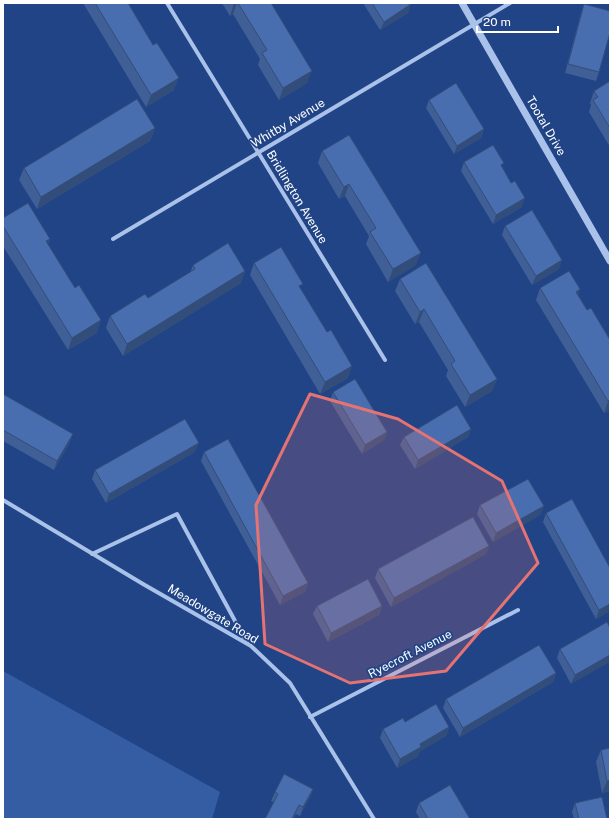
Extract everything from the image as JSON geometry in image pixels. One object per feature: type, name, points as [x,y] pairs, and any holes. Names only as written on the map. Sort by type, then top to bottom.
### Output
[{"type":"street","name":"Bridlington Avenue","points":[[167,3],[385,360]]},
{"type":"street","name":"Tootal Drive","points":[[462,3],[610,261]]},
{"type":"street","name":"Whitby Avenue","points":[[113,239],[510,3]]},
{"type":"street","name":"Meadowgate Road","points":[[3,500],[143,584],[248,644],[290,683],[374,819]]},
{"type":"street","points":[[92,554],[177,514],[248,644]]},
{"type":"street","name":"Ryecroft Avenue","points":[[310,717],[518,610]]},
{"type":"highlighted area","points":[[310,394],[398,419],[502,481],[538,563],[446,671],[350,683],[265,644],[256,505]]},
{"type":"shaded area","points":[[3,671],[220,792],[212,819],[3,819]]},
{"type":"building","points":[[95,3],[128,3],[153,45],[157,43],[179,78],[151,95]]},
{"type":"building","points":[[238,3],[271,3],[312,71],[283,88],[262,53],[267,50]]},
{"type":"building","points":[[372,3],[410,3],[411,4],[384,22]]},
{"type":"building","points":[[584,4],[610,11],[610,33],[599,72],[568,64]]},
{"type":"building","points":[[610,81],[610,128],[593,100],[598,97],[594,91]]},
{"type":"building","points":[[456,83],[484,129],[457,146],[429,100]]},
{"type":"building","points":[[137,99],[155,128],[41,197],[24,168]]},
{"type":"building","points":[[349,135],[421,253],[393,269],[370,232],[376,228],[349,184],[344,187],[322,151]]},
{"type":"building","points":[[493,145],[504,163],[501,165],[511,183],[515,181],[525,198],[496,215],[464,162]]},
{"type":"building","points":[[28,203],[50,239],[46,241],[75,288],[79,285],[101,320],[72,338],[3,226],[3,218]]},
{"type":"building","points":[[532,210],[562,260],[536,276],[505,226]]},
{"type":"building","points":[[228,243],[245,271],[127,344],[110,316],[145,294],[148,298],[195,269],[193,265]]},
{"type":"building","points":[[281,247],[303,284],[299,286],[327,332],[331,330],[352,366],[325,382],[254,263]]},
{"type":"building","points":[[426,263],[497,379],[470,395],[451,364],[455,361],[424,309],[420,312],[400,279]]},
{"type":"building","points":[[569,271],[580,289],[576,292],[587,310],[591,308],[610,340],[610,400],[608,401],[540,288]]},
{"type":"building","points":[[355,379],[387,432],[365,445],[333,392]]},
{"type":"building","points":[[3,394],[73,434],[57,461],[3,430]]},
{"type":"building","points":[[457,405],[471,429],[418,460],[404,437]]},
{"type":"building","points":[[185,419],[199,443],[109,494],[95,470]]},
{"type":"building","points":[[228,439],[308,583],[283,596],[204,452]]},
{"type":"building","points":[[528,479],[544,506],[496,533],[480,505]]},
{"type":"building","points":[[572,499],[610,568],[610,604],[599,610],[546,513]]},
{"type":"building","points":[[473,517],[489,546],[394,598],[378,569]]},
{"type":"building","points":[[368,579],[382,606],[331,633],[317,606]]},
{"type":"building","points":[[607,622],[610,628],[610,655],[575,675],[560,649]]},
{"type":"building","points":[[539,645],[556,673],[463,728],[446,699]]},
{"type":"building","points":[[436,704],[449,727],[420,744],[421,747],[400,759],[383,729],[403,718],[405,722]]},
{"type":"building","points":[[610,748],[610,780],[607,781],[601,750]]},
{"type":"building","points":[[284,774],[313,789],[303,807],[299,805],[292,819],[265,819],[278,794],[275,792]]},
{"type":"building","points":[[450,785],[470,819],[428,819],[419,803]]},
{"type":"building","points":[[602,797],[607,819],[579,819],[575,803]]}]
